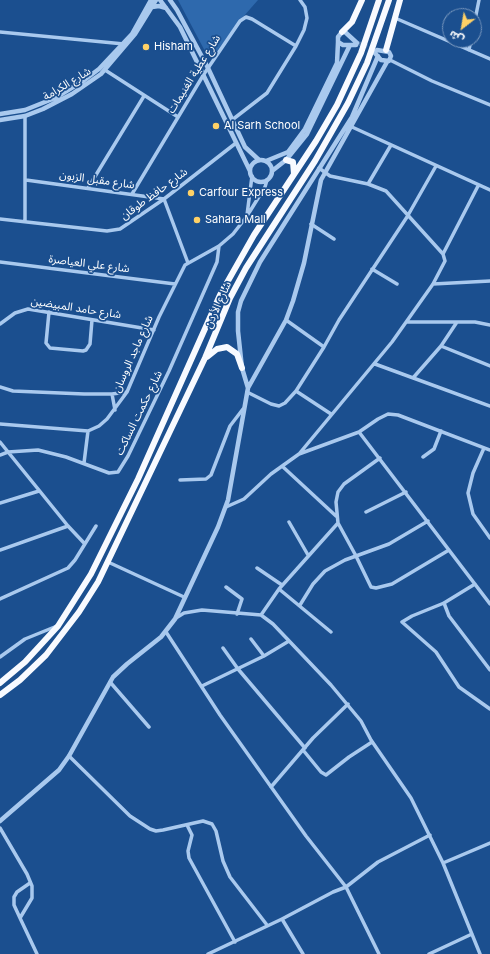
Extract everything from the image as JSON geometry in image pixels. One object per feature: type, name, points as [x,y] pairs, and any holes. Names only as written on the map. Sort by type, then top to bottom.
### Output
[{"type":"highway","points":[[342,32],[352,22],[362,0]]},
{"type":"highway","name":"شارع الأردن","points":[[0,683],[25,662],[58,626],[91,574],[111,536],[229,279],[254,235],[316,141],[352,74],[379,0]]},
{"type":"highway","name":"شارع الأردن","points":[[0,695],[38,663],[72,622],[98,582],[205,358],[230,298],[246,268],[315,161],[348,103],[367,63],[389,0]]},
{"type":"highway","points":[[386,50],[400,0]]},
{"type":"highway","points":[[286,160],[293,162],[294,175]]},
{"type":"highway","points":[[205,358],[217,349],[227,347],[237,354],[242,368]]},
{"type":"street","name":"شارع الكرامة","points":[[0,114],[38,106],[71,89],[99,70],[125,45],[151,0]]},
{"type":"street","name":"شارع الكرامة","points":[[0,120],[25,116],[72,94],[105,70],[125,45],[156,0]]},
{"type":"street","points":[[160,0],[169,10],[180,27],[250,170],[252,176],[247,216]]},
{"type":"street","points":[[170,0],[177,10],[208,68],[245,147],[259,160]]},
{"type":"street","points":[[232,120],[267,93],[296,46],[304,30],[307,18],[305,7],[300,0]]},
{"type":"street","points":[[152,7],[161,6],[169,10]]},
{"type":"street","name":"شارع عطية الغنيمات","points":[[132,194],[204,74],[240,21],[246,17],[252,19],[296,46]]},
{"type":"street","points":[[395,18],[490,59]]},
{"type":"street","points":[[0,32],[125,45]]},
{"type":"street","points":[[250,170],[253,163],[259,160],[266,161],[288,152],[305,129],[337,63],[338,36],[342,32],[348,35],[356,44],[343,45],[338,42]]},
{"type":"street","points":[[252,176],[260,182],[267,180],[272,171],[286,160],[307,134],[350,45]]},
{"type":"street","points":[[0,821],[55,774],[69,756],[110,682],[118,671],[166,632],[175,619],[226,507],[233,479],[247,390],[286,320],[304,263],[318,188],[325,172],[389,61],[391,54],[386,50],[375,51],[381,60],[389,61],[432,81],[490,104]]},
{"type":"street","points":[[378,56],[352,117],[260,262],[241,301],[238,312],[238,331],[242,368],[247,390],[271,404],[279,406],[285,403],[296,392],[339,320],[408,216],[436,166]]},
{"type":"street","points":[[105,70],[178,118]]},
{"type":"street","points":[[88,188],[144,96]]},
{"type":"street","points":[[25,116],[25,221]]},
{"type":"street","points":[[352,127],[478,186],[490,190]]},
{"type":"street","name":"شارع حافظ طوقان","points":[[0,219],[114,230],[120,229],[133,222],[236,143]]},
{"type":"street","points":[[368,184],[391,145]]},
{"type":"street","points":[[266,161],[272,167],[272,171]]},
{"type":"street","points":[[299,454],[331,414],[375,364],[407,322],[444,266],[445,258],[386,191],[368,184],[330,176],[319,168]]},
{"type":"street","name":"شارع مقبل الزبون","points":[[26,180],[164,199]]},
{"type":"street","name":"شارع ماجد الروسان","points":[[88,431],[99,426],[115,410],[127,392],[175,284],[188,263],[219,246],[232,234],[247,216],[265,187],[267,180]]},
{"type":"street","points":[[443,254],[478,186]]},
{"type":"street","points":[[164,199],[188,263]]},
{"type":"street","points":[[312,224],[334,239]]},
{"type":"street","name":"شارع حكمت الساكت","points":[[0,454],[38,450],[53,452],[113,474],[118,472],[124,464],[169,371],[217,262],[219,246]]},
{"type":"street","name":"شارع علي العياصرة","points":[[0,262],[175,284]]},
{"type":"street","points":[[372,269],[397,284]]},
{"type":"street","points":[[433,284],[490,281]]},
{"type":"street","name":"شارع حامد المبيضين","points":[[0,324],[15,313],[24,309],[154,330]]},
{"type":"street","points":[[49,312],[46,343],[50,348],[86,350],[90,344],[92,320]]},
{"type":"street","points":[[286,320],[324,347]]},
{"type":"street","points":[[407,322],[476,322],[490,325]]},
{"type":"street","points":[[413,378],[441,346],[457,322]]},
{"type":"street","points":[[441,346],[490,366]]},
{"type":"street","points":[[375,364],[490,406]]},
{"type":"street","points":[[0,387],[13,391],[32,392],[112,394],[127,392]]},
{"type":"street","points":[[296,392],[331,414]]},
{"type":"street","points":[[112,394],[115,410]]},
{"type":"street","points":[[180,480],[206,479],[211,475],[226,434],[234,419],[243,409]]},
{"type":"street","points":[[226,507],[244,500],[264,480],[299,454],[359,432],[378,419],[393,414],[398,414],[490,450]]},
{"type":"street","points":[[0,424],[88,431],[84,463]]},
{"type":"street","points":[[423,457],[434,449],[441,431]]},
{"type":"street","points":[[359,432],[490,604]]},
{"type":"street","points":[[0,442],[68,526],[84,543]]},
{"type":"street","points":[[484,448],[472,473],[468,493],[473,514],[489,537]]},
{"type":"street","points":[[380,458],[341,487],[337,496],[336,516],[338,523],[371,587],[376,588],[392,584],[449,550]]},
{"type":"street","points":[[282,466],[336,516]]},
{"type":"street","points":[[0,503],[39,491]]},
{"type":"street","points":[[366,512],[406,492]]},
{"type":"street","points":[[300,605],[320,575],[339,562],[389,544],[428,521]]},
{"type":"street","points":[[289,522],[308,554]]},
{"type":"street","points":[[261,615],[280,587],[308,554],[338,523]]},
{"type":"street","points":[[0,550],[68,526]]},
{"type":"street","points":[[0,599],[68,568],[75,560],[84,543],[96,526]]},
{"type":"street","points":[[489,537],[490,531]]},
{"type":"street","points":[[108,562],[184,597]]},
{"type":"street","points":[[257,568],[331,632]]},
{"type":"street","points":[[475,584],[444,603],[412,616],[402,622],[436,652],[459,688],[490,709]]},
{"type":"street","points":[[226,587],[242,599],[237,614]]},
{"type":"street","points":[[444,603],[449,616],[490,670]]},
{"type":"street","points":[[175,619],[184,613],[202,610],[261,615],[273,624],[348,704],[361,721],[372,742],[403,785],[430,835],[480,954]]},
{"type":"street","points":[[0,657],[25,639],[58,626]]},
{"type":"street","points":[[166,632],[271,787],[306,836],[346,887],[379,954]]},
{"type":"street","points":[[251,639],[264,656]]},
{"type":"street","points":[[202,686],[264,656],[289,641]]},
{"type":"street","points":[[223,648],[238,669],[321,772],[326,775],[349,757],[372,742]]},
{"type":"street","points":[[110,682],[149,727]]},
{"type":"street","points":[[271,787],[327,723],[348,704]]},
{"type":"street","points":[[69,756],[130,816],[143,826],[156,831],[203,821],[212,824],[216,831],[223,861],[230,877],[267,926]]},
{"type":"street","points":[[187,825],[192,835],[188,852],[189,858],[236,942]]},
{"type":"street","points":[[0,828],[27,874],[33,896],[20,918]]},
{"type":"street","points":[[208,954],[217,952],[333,892],[346,887],[378,862],[430,835]]},
{"type":"street","points":[[443,863],[490,843]]},
{"type":"street","points":[[30,883],[17,892],[14,897],[14,905],[37,954]]},
{"type":"street","points":[[282,919],[303,954]]},
{"type":"street","points":[[429,954],[472,934]]},
{"type":"shaded area","points":[[178,0],[258,0],[236,25],[215,54],[207,55]]},
{"type":"tunnel","points":[[357,43],[375,49]]},
{"type":"place","name":"Hisham","points":[[146,47]]},
{"type":"place","name":"Al Sarh School","points":[[216,126]]},
{"type":"place","name":"Carfour Express","points":[[191,193]]},
{"type":"place","name":"Sahara Mall","points":[[197,220]]}]
